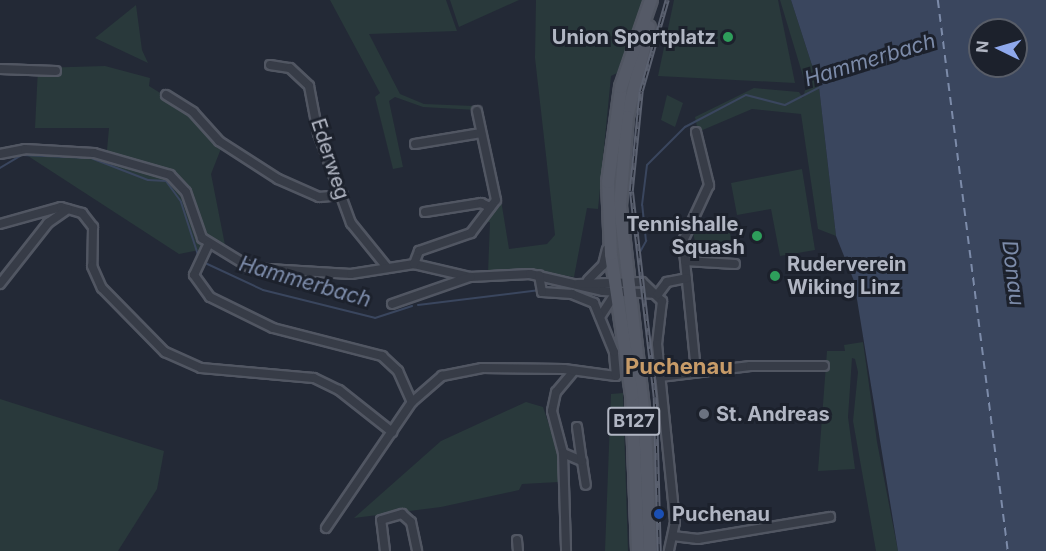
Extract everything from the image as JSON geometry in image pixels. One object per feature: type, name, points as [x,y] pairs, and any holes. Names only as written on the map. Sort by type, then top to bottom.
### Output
[{"type":"main road","name":"B127","points":[[650,551],[645,424],[633,318],[621,287],[609,235],[617,109],[651,0]]},
{"type":"main road","name":"B127","points":[[638,551],[621,287],[623,147],[634,79],[659,0]]},
{"type":"street","name":"Ederweg","points":[[270,64],[290,68],[309,87],[320,141],[343,195],[356,234],[386,266]]},
{"type":"street","points":[[0,69],[56,71]]},
{"type":"street","points":[[166,95],[193,112],[209,131],[294,188],[319,197],[343,195]]},
{"type":"street","points":[[414,264],[419,250],[471,233],[490,207],[496,191],[477,111]]},
{"type":"street","points":[[696,132],[709,190],[685,231],[685,261],[696,372]]},
{"type":"street","points":[[415,144],[481,133]]},
{"type":"street","points":[[1,156],[25,149],[94,153],[170,175],[182,184],[208,245],[238,263],[261,270],[351,274],[386,266],[414,264],[470,277],[539,275],[658,294]]},
{"type":"street","points":[[425,212],[481,203],[490,207]]},
{"type":"street","points":[[0,224],[48,209],[68,209],[82,213],[93,227],[92,266],[102,288],[165,352],[201,368],[314,378],[339,390],[392,432]]},
{"type":"street","points":[[0,284],[48,223],[68,209]]},
{"type":"street","points":[[581,282],[603,265],[609,235]]},
{"type":"street","points":[[208,245],[196,264],[199,286],[231,311],[388,359],[412,402]]},
{"type":"street","points":[[685,261],[735,264]]},
{"type":"street","points":[[326,528],[412,402],[441,376],[460,370],[573,372],[612,378],[618,373],[614,352],[600,317],[583,297],[540,289],[539,275]]},
{"type":"street","points":[[392,304],[470,277]]},
{"type":"street","points":[[658,294],[667,282],[687,278]]},
{"type":"street","points":[[600,317],[621,287],[649,284],[658,294],[663,306],[657,336],[673,536],[669,551]]},
{"type":"street","points":[[633,318],[638,300],[649,294]]},
{"type":"street","points":[[614,352],[627,359]]},
{"type":"street","points":[[660,377],[696,372],[824,366]]},
{"type":"street","points":[[566,551],[563,453],[552,401],[573,372]]},
{"type":"street","points":[[577,427],[586,485]]},
{"type":"street","points":[[563,453],[582,461]]},
{"type":"street","points":[[385,551],[381,520],[402,514],[411,522],[417,551]]},
{"type":"street","points":[[673,536],[698,539],[830,517]]},
{"type":"street","points":[[517,540],[518,551]]},
{"type":"shaded area","points":[[330,0],[446,0],[457,31],[369,34],[400,94],[424,104],[474,106],[476,110],[423,107],[395,97],[389,101],[403,167],[393,169],[375,97],[380,93]]},
{"type":"shaded area","points":[[450,0],[519,0],[459,27]]},
{"type":"shaded area","points":[[536,0],[643,0],[617,73],[611,76],[598,209],[587,208],[574,277],[533,270],[488,273],[490,222],[483,222],[500,194],[509,249],[547,244],[555,235],[535,58]]},
{"type":"shaded area","name":"Union Sportplatz","points":[[674,0],[778,0],[795,83],[658,76]]},
{"type":"shaded area","points":[[780,0],[791,0],[819,87],[836,236],[818,229],[801,114],[752,109],[698,132],[695,117],[754,88],[799,92],[803,98],[806,86]]},
{"type":"shaded area","points":[[136,5],[142,50],[148,63],[95,38]]},
{"type":"shaded area","points":[[105,66],[150,78],[149,86],[186,109],[222,146],[211,174],[225,245],[179,254],[28,156],[36,147],[107,150],[109,128],[35,128],[38,68]]},
{"type":"shaded area","points":[[667,95],[683,103],[675,127],[661,120]]},
{"type":"shaded area","points":[[802,169],[815,250],[780,256],[771,209],[737,215],[731,183]]},
{"type":"shaded area","points":[[727,219],[734,253],[699,261],[692,226]]},
{"type":"shaded area","points":[[863,342],[877,442],[898,551],[876,551],[853,421],[858,372],[855,359],[852,358],[848,417],[855,469],[818,471],[827,351],[845,351],[844,345]]},
{"type":"shaded area","points":[[623,393],[628,551],[605,551],[611,394]]},
{"type":"shaded area","points":[[0,399],[164,451],[157,489],[118,551],[0,551]]},
{"type":"shaded area","points":[[526,402],[543,407],[558,451],[559,482],[522,484],[519,490],[441,507],[354,518],[441,441]]},
{"type":"water","name":"Donau","points":[[791,0],[1046,0],[1046,551],[898,551],[854,281],[836,236],[819,87]]},
{"type":"waterway","name":"Hammerbach","points":[[640,252],[646,241],[642,205],[647,165],[685,127],[746,95],[785,105],[822,86]]},
{"type":"waterway","name":"Hammerbach","points":[[0,168],[22,155],[91,158],[148,180],[166,181],[181,202],[199,258]]},
{"type":"waterway","name":"Hammerbach","points":[[203,262],[263,290],[375,318],[412,306]]},
{"type":"waterway","name":"Hammerbach","points":[[418,305],[540,290]]},
{"type":"ferry route","points":[[938,0],[1008,551]]},
{"type":"railway","points":[[659,551],[655,397],[631,191],[641,91],[667,0]]},
{"type":"place","name":"Union Sportplatz","points":[[728,37]]},
{"type":"place","name":"Tennishalle, Squash","points":[[757,236]]},
{"type":"place","name":"Ruderverein Wiking Linz","points":[[775,276]]},
{"type":"place","name":"St. Andreas","points":[[704,414]]},
{"type":"place","name":"Puchenau","points":[[659,514]]},
{"type":"district","name":"Puchenau","points":[[679,367]]}]
